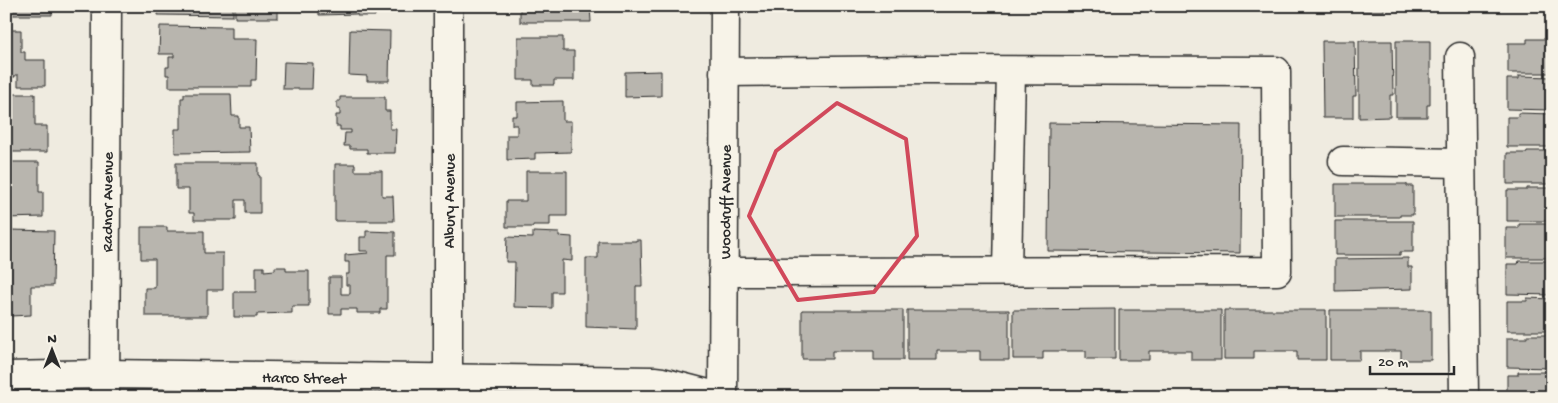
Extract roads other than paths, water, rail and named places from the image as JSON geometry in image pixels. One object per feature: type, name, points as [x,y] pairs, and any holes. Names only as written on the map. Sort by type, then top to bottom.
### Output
[{"type":"street","name":"Radnor Avenue","points":[[104,386],[106,6]]},
{"type":"street","name":"Albury Avenue","points":[[448,6],[448,387]]},
{"type":"street","name":"Woodruff Avenue","points":[[721,397],[725,6]]},
{"type":"street","points":[[1460,57],[1464,397]]},
{"type":"street","points":[[1007,271],[1011,71]]},
{"type":"street","points":[[723,272],[1277,271],[1276,71],[724,72]]},
{"type":"street","points":[[1343,161],[1461,163]]},
{"type":"street","name":"Harco Street","points":[[6,376],[104,386],[448,387],[662,382],[721,397]]}]
